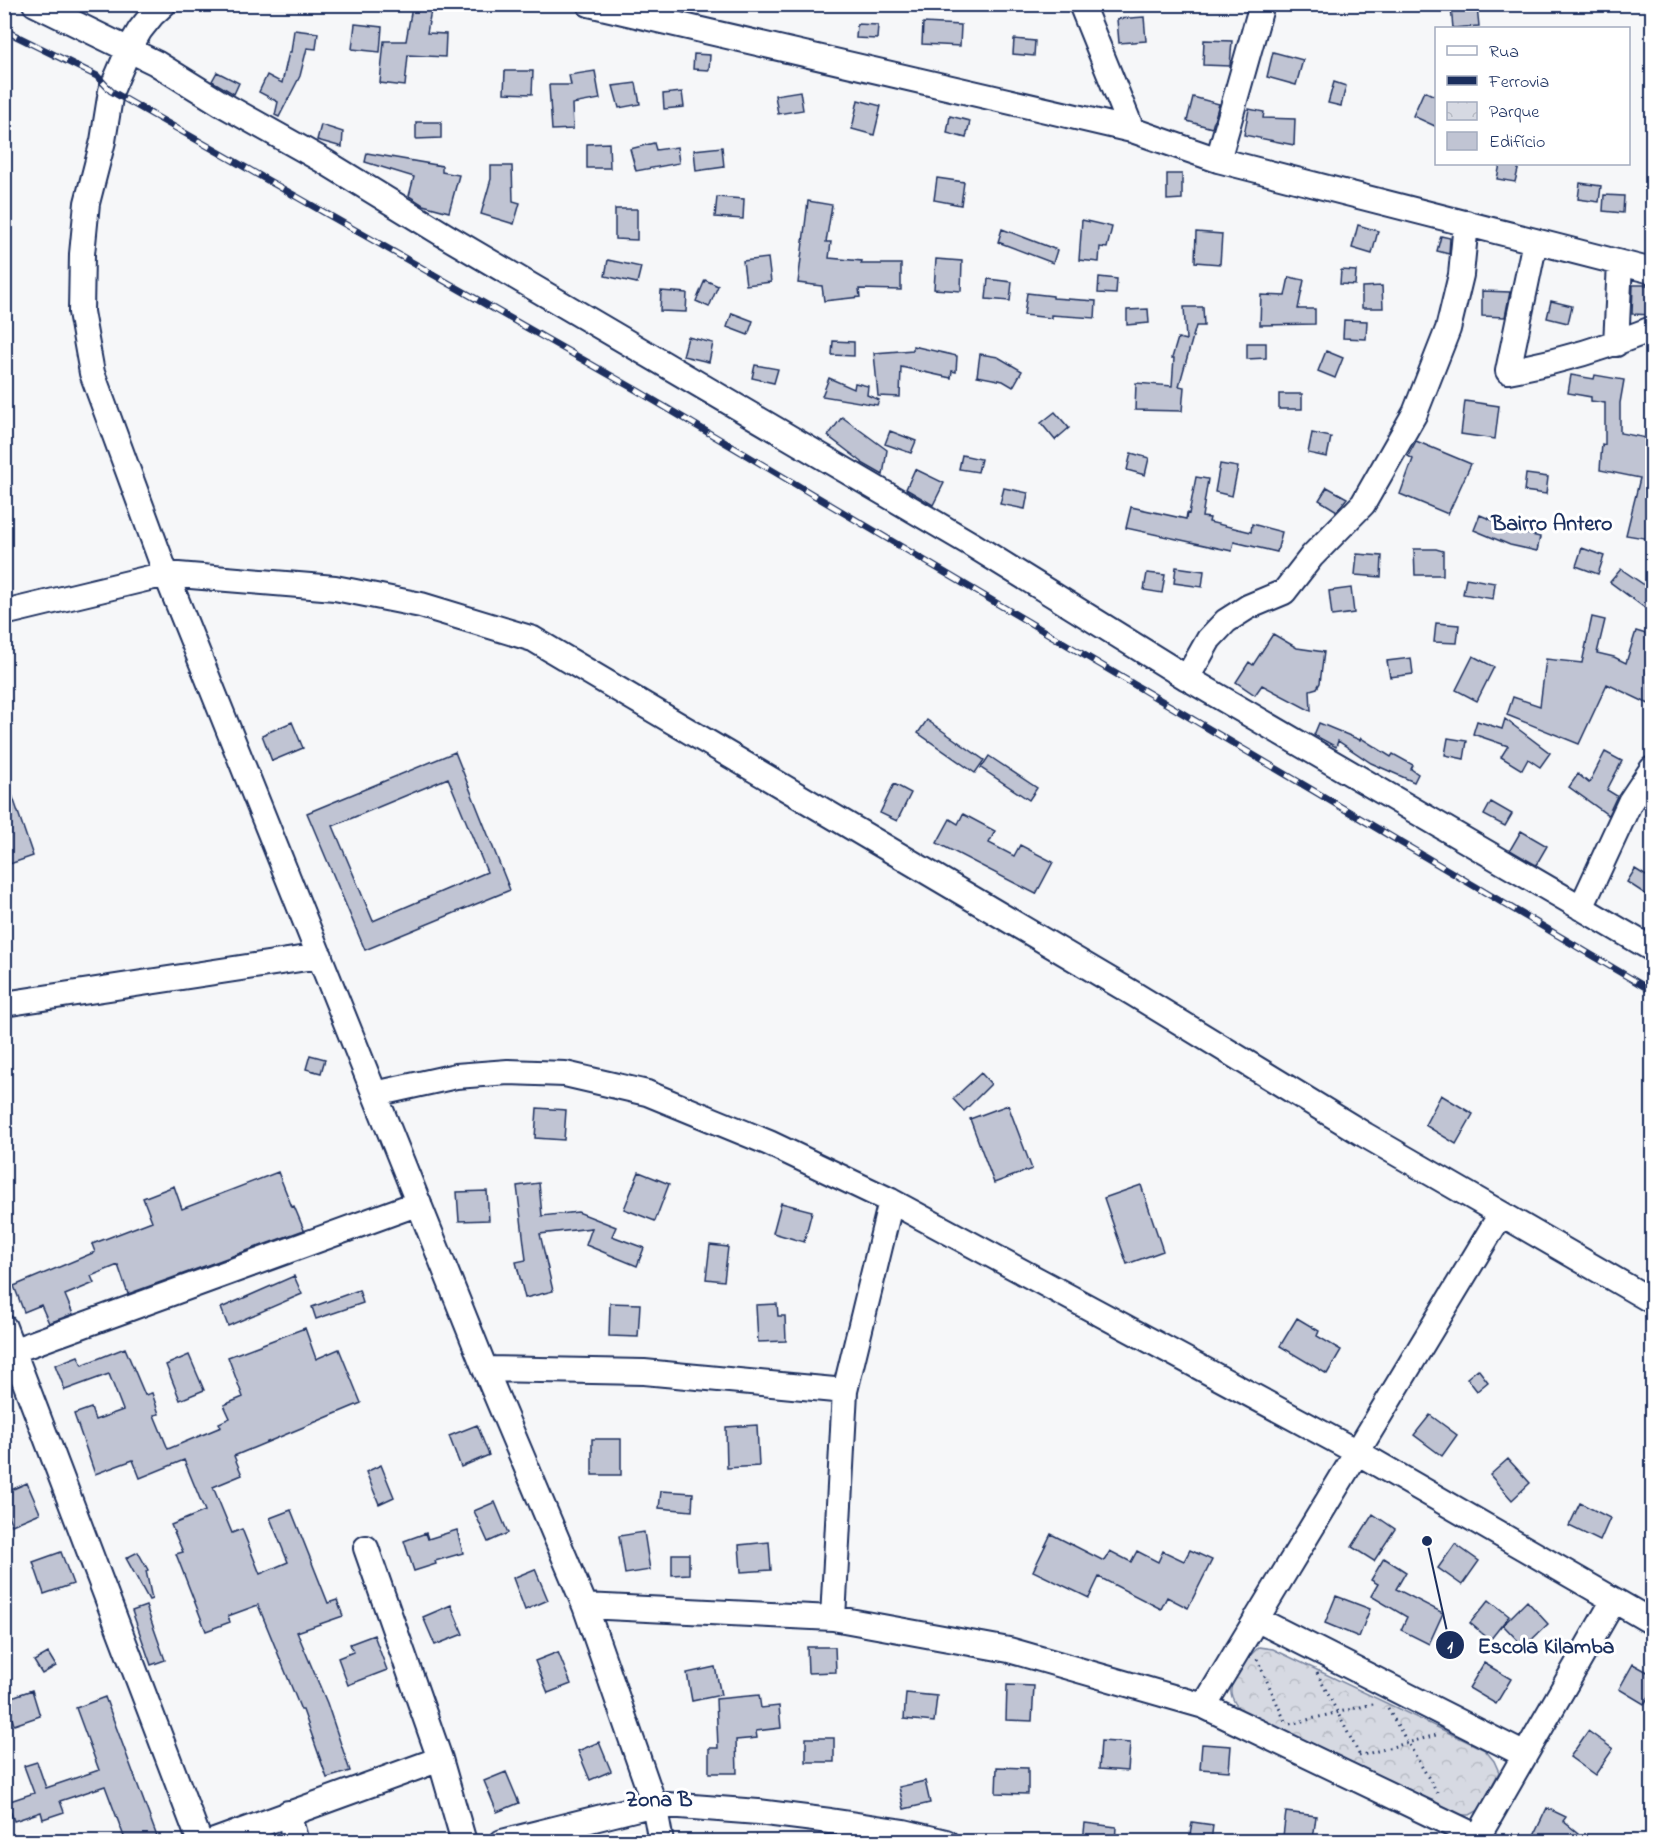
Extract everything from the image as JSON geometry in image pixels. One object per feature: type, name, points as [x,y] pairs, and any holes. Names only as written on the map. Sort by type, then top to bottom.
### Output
[{"type":"street","points":[[35,4],[129,49],[322,160],[446,236],[971,544],[1187,678],[1653,949]]},
{"type":"street","points":[[164,4],[152,15],[129,49],[111,91],[103,141],[87,204],[82,254],[81,312],[92,373],[166,574],[485,1369],[585,1606],[654,1804],[661,1842]]},
{"type":"street","points":[[589,4],[1131,130],[1218,160],[1653,271]]},
{"type":"street","points":[[1081,4],[1131,130]]},
{"type":"street","points":[[1218,160],[1262,4]]},
{"type":"street","points":[[1187,678],[1209,639],[1226,621],[1284,592],[1312,556],[1363,504],[1415,412],[1448,329],[1461,275],[1466,224]]},
{"type":"street","points":[[1535,242],[1508,371],[1550,363],[1616,344],[1653,329]]},
{"type":"street","points":[[1616,344],[1620,263]]},
{"type":"street","points":[[4,613],[166,574],[335,588],[421,605],[533,639],[1134,994],[1365,1135],[1653,1301]]},
{"type":"street","points":[[1581,908],[1629,802],[1653,769]]},
{"type":"street","points":[[4,1004],[320,956]]},
{"type":"street","points":[[375,1094],[456,1076],[508,1072],[565,1074],[646,1093],[770,1143],[891,1201],[1357,1452],[1653,1622]]},
{"type":"street","points":[[833,1618],[845,1392],[891,1201]]},
{"type":"street","points":[[9,1353],[419,1203]]},
{"type":"street","points":[[1204,1706],[1501,1214]]},
{"type":"street","points":[[4,1327],[9,1353],[200,1842]]},
{"type":"street","points":[[485,1369],[644,1372],[845,1392]]},
{"type":"street","points":[[366,1548],[440,1759],[464,1842]]},
{"type":"street","points":[[585,1606],[833,1618],[1009,1650],[1204,1706],[1477,1839],[1614,1600]]},
{"type":"street","points":[[1256,1618],[1525,1755]]},
{"type":"street","points":[[212,1842],[440,1759]]},
{"type":"street","points":[[502,1842],[654,1804],[758,1812],[830,1821],[904,1832],[946,1842]]},
{"type":"street","points":[[288,1814],[296,1842]]},
{"type":"path","points":[[1253,1652],[1290,1731]]},
{"type":"path","points":[[1314,1669],[1364,1764]]},
{"type":"path","points":[[1280,1726],[1383,1701],[1441,1800]]},
{"type":"path","points":[[1351,1758],[1447,1732]]},
{"type":"green space","points":[[1259,1647],[1273,1649],[1485,1750],[1499,1772],[1479,1810],[1470,1815],[1460,1815],[1243,1714],[1233,1699],[1231,1687],[1240,1668]]},
{"type":"building","points":[[1477,6],[1479,26],[1453,27],[1451,7]]},
{"type":"building","points":[[412,7],[431,10],[427,33],[446,34],[445,57],[408,55],[405,86],[380,83],[384,41],[406,41]]},
{"type":"building","points":[[1144,17],[1146,41],[1119,43],[1117,19]]},
{"type":"building","points":[[923,23],[961,25],[960,46],[922,44]]},
{"type":"building","points":[[355,24],[382,27],[380,52],[352,49]]},
{"type":"building","points":[[857,24],[878,25],[877,39],[856,38]]},
{"type":"building","points":[[294,30],[318,33],[316,49],[307,48],[300,76],[279,117],[275,115],[278,102],[259,92],[267,75],[282,83],[289,52],[291,52]]},
{"type":"building","points":[[1014,39],[1035,41],[1034,56],[1013,54]]},
{"type":"building","points":[[1204,40],[1232,41],[1230,66],[1203,65]]},
{"type":"building","points":[[1273,52],[1303,60],[1296,85],[1267,77]]},
{"type":"building","points":[[694,54],[710,55],[709,70],[693,69]]},
{"type":"building","points":[[505,71],[533,71],[532,94],[504,93]]},
{"type":"building","points":[[595,71],[600,99],[572,104],[573,129],[552,130],[549,85],[571,85],[569,75]]},
{"type":"building","points":[[217,72],[239,83],[234,94],[212,81]]},
{"type":"building","points":[[1334,82],[1346,86],[1341,106],[1328,103]]},
{"type":"building","points":[[636,83],[640,104],[619,108],[613,86]]},
{"type":"building","points":[[800,91],[803,110],[778,114],[775,95]]},
{"type":"building","points":[[1424,91],[1435,96],[1435,126],[1413,116]]},
{"type":"building","points":[[682,92],[684,107],[664,109],[663,94]]},
{"type":"building","points":[[1193,97],[1219,104],[1212,128],[1187,121]]},
{"type":"building","points":[[858,100],[881,106],[874,135],[852,129]]},
{"type":"building","points":[[1249,109],[1264,112],[1263,118],[1295,119],[1294,145],[1244,135]]},
{"type":"building","points":[[950,116],[970,121],[966,138],[947,133]]},
{"type":"building","points":[[416,122],[441,122],[441,138],[416,139]]},
{"type":"building","points":[[321,125],[343,132],[342,147],[317,140]]},
{"type":"building","points":[[609,143],[610,168],[587,168],[587,144]]},
{"type":"building","points":[[654,143],[656,150],[677,147],[679,163],[636,171],[630,149]]},
{"type":"building","points":[[722,147],[724,167],[696,171],[694,150]]},
{"type":"building","points":[[367,153],[442,166],[442,172],[459,175],[449,212],[423,205],[409,196],[414,177],[365,162]]},
{"type":"building","points":[[1500,165],[1519,166],[1515,182],[1497,179]]},
{"type":"building","points":[[491,166],[512,166],[513,201],[520,203],[514,224],[481,214],[491,179]]},
{"type":"building","points":[[1167,174],[1182,174],[1182,199],[1167,200]]},
{"type":"building","points":[[937,178],[964,182],[961,205],[934,200]]},
{"type":"building","points":[[1580,183],[1601,186],[1599,202],[1578,199]]},
{"type":"building","points":[[1604,195],[1624,196],[1623,213],[1603,211]]},
{"type":"building","points":[[717,197],[744,199],[743,219],[715,217]]},
{"type":"building","points":[[808,201],[832,205],[826,242],[831,242],[829,258],[862,261],[861,264],[901,264],[901,290],[859,289],[860,297],[824,301],[822,286],[798,283]]},
{"type":"building","points":[[615,209],[637,209],[637,240],[615,239]]},
{"type":"building","points":[[1082,220],[1112,227],[1107,248],[1100,247],[1099,262],[1079,260]]},
{"type":"building","points":[[1358,225],[1378,231],[1372,254],[1352,248]]},
{"type":"building","points":[[1002,229],[1057,250],[1053,263],[998,242]]},
{"type":"building","points":[[1196,232],[1222,234],[1220,264],[1195,262]]},
{"type":"building","points":[[1441,236],[1450,238],[1449,254],[1437,251]]},
{"type":"building","points":[[768,258],[771,282],[746,285],[743,261]]},
{"type":"building","points":[[936,259],[962,261],[961,291],[934,289]]},
{"type":"building","points":[[608,260],[641,267],[637,283],[605,276]]},
{"type":"building","points":[[1341,270],[1356,271],[1355,285],[1340,284]]},
{"type":"building","points":[[1099,277],[1117,279],[1116,294],[1098,293]]},
{"type":"building","points":[[1289,277],[1304,280],[1298,309],[1315,309],[1315,324],[1260,325],[1261,295],[1285,296]]},
{"type":"building","points":[[988,279],[1012,282],[1010,301],[986,299]]},
{"type":"building","points":[[705,280],[718,286],[709,307],[696,301]]},
{"type":"building","points":[[1633,285],[1653,285],[1653,315],[1632,314]]},
{"type":"building","points":[[1382,286],[1383,308],[1362,308],[1362,287]]},
{"type":"building","points":[[661,291],[687,293],[686,312],[660,311]]},
{"type":"building","points":[[1482,291],[1510,292],[1505,317],[1482,316]]},
{"type":"building","points":[[1027,293],[1053,296],[1053,298],[1096,301],[1095,318],[1051,315],[1051,318],[1024,315]]},
{"type":"building","points":[[1551,301],[1572,306],[1568,323],[1547,318]]},
{"type":"building","points":[[1184,307],[1203,307],[1204,326],[1196,326],[1179,386],[1184,387],[1182,411],[1135,410],[1136,383],[1172,386],[1174,358],[1172,358],[1178,338],[1186,340]]},
{"type":"building","points":[[1148,309],[1149,323],[1127,325],[1127,310]]},
{"type":"building","points":[[732,313],[753,321],[748,335],[727,327]]},
{"type":"building","points":[[1344,320],[1367,321],[1366,339],[1343,338]]},
{"type":"building","points":[[688,337],[713,343],[709,362],[683,356]]},
{"type":"building","points":[[833,341],[854,342],[854,356],[832,355]]},
{"type":"building","points":[[1247,343],[1266,343],[1266,358],[1247,359]]},
{"type":"building","points":[[913,346],[957,356],[956,372],[952,371],[951,378],[901,367],[900,397],[878,396],[874,353],[913,350]]},
{"type":"building","points":[[1326,351],[1343,358],[1335,378],[1318,371]]},
{"type":"building","points":[[980,354],[998,357],[1022,371],[1013,387],[1003,381],[977,376]]},
{"type":"building","points":[[755,365],[778,369],[774,383],[752,378]]},
{"type":"building","points":[[1571,375],[1594,379],[1595,375],[1624,380],[1620,403],[1620,433],[1652,439],[1650,450],[1653,450],[1653,523],[1650,539],[1626,535],[1640,478],[1600,470],[1602,444],[1605,445],[1605,403],[1591,401],[1591,397],[1568,393]]},
{"type":"building","points":[[829,378],[854,389],[855,383],[868,386],[867,395],[879,400],[877,405],[822,396]]},
{"type":"building","points":[[1279,394],[1302,394],[1302,409],[1279,409]]},
{"type":"building","points":[[1465,401],[1499,406],[1495,439],[1461,434]]},
{"type":"building","points":[[1055,412],[1069,428],[1055,440],[1041,423]]},
{"type":"building","points":[[842,417],[887,450],[883,475],[862,463],[828,436]]},
{"type":"building","points":[[890,431],[916,441],[911,453],[885,444]]},
{"type":"building","points":[[1312,433],[1331,437],[1327,457],[1308,453]]},
{"type":"building","points":[[1416,441],[1471,464],[1448,514],[1400,494],[1413,459],[1408,456]]},
{"type":"building","points":[[1131,453],[1149,458],[1145,475],[1127,470]]},
{"type":"building","points":[[962,455],[981,459],[978,472],[959,469]]},
{"type":"building","points":[[1220,464],[1238,467],[1232,496],[1215,492]]},
{"type":"building","points":[[915,469],[944,483],[933,505],[906,489]]},
{"type":"building","points":[[1526,474],[1548,477],[1546,494],[1524,491]]},
{"type":"building","points":[[1196,477],[1208,479],[1202,517],[1210,518],[1209,522],[1251,532],[1252,524],[1282,532],[1277,552],[1234,542],[1232,551],[1126,528],[1131,507],[1186,519]]},
{"type":"building","points":[[1327,487],[1347,498],[1337,511],[1319,500]]},
{"type":"building","points":[[1004,488],[1028,493],[1025,509],[1000,504]]},
{"type":"building","points":[[1480,515],[1523,533],[1540,537],[1537,551],[1510,545],[1474,530]]},
{"type":"building","points":[[1582,548],[1604,556],[1598,574],[1576,566]]},
{"type":"building","points":[[1414,549],[1443,551],[1443,575],[1415,575]]},
{"type":"building","points":[[1357,554],[1382,556],[1381,577],[1355,575]]},
{"type":"building","points":[[1176,567],[1204,571],[1202,587],[1174,583]]},
{"type":"building","points":[[1621,569],[1653,591],[1653,614],[1610,582]]},
{"type":"building","points":[[1147,573],[1165,575],[1162,593],[1144,590]]},
{"type":"building","points":[[1466,578],[1495,583],[1493,599],[1463,594]]},
{"type":"building","points":[[1351,588],[1354,613],[1332,616],[1329,591]]},
{"type":"building","points":[[1592,617],[1605,620],[1597,653],[1626,663],[1636,631],[1653,636],[1653,706],[1607,684],[1579,744],[1507,715],[1513,697],[1540,706],[1546,659],[1582,663]]},
{"type":"building","points":[[1436,623],[1459,625],[1457,643],[1434,642]]},
{"type":"building","points":[[1273,634],[1297,648],[1324,652],[1320,683],[1317,688],[1310,690],[1311,711],[1262,685],[1255,695],[1236,682],[1249,662],[1253,665]]},
{"type":"building","points":[[1473,656],[1494,667],[1477,701],[1456,690]]},
{"type":"building","points":[[1411,658],[1413,674],[1390,677],[1387,661]]},
{"type":"building","points":[[1505,719],[1550,753],[1540,767],[1528,759],[1522,770],[1501,757],[1508,746],[1473,734],[1477,721],[1502,729]]},
{"type":"building","points":[[927,720],[984,760],[975,773],[918,733]]},
{"type":"building","points":[[292,722],[303,748],[272,761],[262,735]]},
{"type":"building","points":[[1319,723],[1360,740],[1361,738],[1391,757],[1393,754],[1413,765],[1411,769],[1418,774],[1414,782],[1371,763],[1338,741],[1336,747],[1314,735]]},
{"type":"building","points":[[1448,738],[1467,741],[1464,759],[1445,755]]},
{"type":"building","points":[[455,752],[510,890],[365,950],[307,813]],"holes":[[[448,778],[487,872],[373,921],[333,826]]]},
{"type":"building","points":[[1605,752],[1622,761],[1607,790],[1617,796],[1608,815],[1569,787],[1578,774],[1589,783]]},
{"type":"building","points":[[989,756],[1037,788],[1029,800],[981,768]]},
{"type":"building","points":[[4,780],[7,780],[33,856],[4,866]]},
{"type":"building","points":[[894,784],[911,793],[897,821],[880,813]]},
{"type":"building","points":[[1491,802],[1512,814],[1505,826],[1484,815]]},
{"type":"building","points":[[963,814],[995,831],[989,843],[1014,856],[1020,845],[1053,862],[1036,894],[937,843],[950,819],[958,824]]},
{"type":"building","points":[[1521,831],[1547,846],[1536,865],[1510,850]]},
{"type":"building","points":[[1635,869],[1653,880],[1653,899],[1627,882]]},
{"type":"building","points":[[310,1055],[325,1059],[321,1073],[306,1069]]},
{"type":"building","points":[[981,1073],[991,1084],[964,1111],[953,1099]]},
{"type":"building","points":[[1441,1095],[1473,1114],[1456,1144],[1425,1125]]},
{"type":"building","points":[[1008,1105],[1032,1169],[994,1183],[970,1119]]},
{"type":"building","points":[[537,1108],[566,1110],[564,1140],[535,1138]]},
{"type":"building","points":[[278,1172],[304,1230],[128,1294],[118,1265],[91,1276],[94,1283],[65,1295],[73,1314],[49,1323],[41,1305],[24,1312],[14,1286],[95,1252],[92,1244],[152,1221],[143,1198],[174,1186],[182,1209]]},
{"type":"building","points":[[639,1172],[669,1184],[655,1221],[624,1209]]},
{"type":"building","points":[[539,1183],[542,1216],[578,1212],[616,1227],[612,1236],[644,1248],[637,1266],[586,1245],[592,1228],[540,1234],[553,1291],[525,1298],[516,1262],[526,1260],[517,1186]]},
{"type":"building","points":[[1141,1185],[1163,1251],[1127,1264],[1104,1198]]},
{"type":"building","points":[[487,1191],[489,1220],[459,1221],[457,1192]]},
{"type":"building","points":[[781,1203],[812,1211],[804,1242],[773,1233]]},
{"type":"building","points":[[710,1245],[728,1247],[724,1281],[706,1279]]},
{"type":"building","points":[[294,1276],[302,1294],[228,1326],[221,1308]]},
{"type":"building","points":[[359,1290],[363,1303],[316,1319],[312,1307]]},
{"type":"building","points":[[610,1303],[640,1304],[638,1337],[609,1336]]},
{"type":"building","points":[[777,1304],[778,1316],[785,1316],[786,1341],[758,1342],[756,1305]]},
{"type":"building","points":[[1297,1318],[1319,1331],[1317,1336],[1341,1350],[1327,1374],[1280,1346]]},
{"type":"building","points":[[305,1328],[316,1359],[339,1349],[361,1403],[234,1456],[242,1475],[213,1487],[232,1533],[242,1529],[260,1574],[288,1562],[270,1518],[291,1510],[328,1603],[337,1600],[343,1616],[297,1632],[327,1703],[350,1771],[327,1778],[303,1710],[301,1710],[258,1605],[228,1616],[230,1622],[206,1631],[176,1554],[183,1552],[171,1525],[205,1511],[184,1460],[140,1478],[133,1460],[95,1474],[74,1414],[91,1408],[95,1420],[123,1410],[109,1374],[65,1390],[55,1365],[78,1356],[82,1365],[125,1348],[145,1395],[152,1393],[159,1414],[154,1415],[168,1449],[221,1427],[219,1423],[230,1418],[224,1405],[243,1397],[228,1357]]},
{"type":"building","points":[[189,1355],[204,1390],[180,1400],[166,1365]]},
{"type":"building","points":[[1478,1369],[1488,1382],[1477,1391],[1467,1378]]},
{"type":"building","points":[[1430,1415],[1457,1435],[1442,1456],[1414,1435]]},
{"type":"building","points":[[477,1425],[489,1455],[461,1467],[449,1436]]},
{"type":"building","points":[[757,1425],[759,1466],[727,1468],[726,1427]]},
{"type":"building","points":[[592,1439],[621,1439],[621,1475],[592,1475]]},
{"type":"building","points":[[1508,1459],[1530,1483],[1512,1500],[1490,1475]]},
{"type":"building","points":[[381,1465],[394,1497],[379,1504],[366,1472]]},
{"type":"building","points":[[27,1483],[40,1513],[12,1525],[4,1506],[4,1493]]},
{"type":"building","points":[[661,1491],[693,1493],[692,1511],[659,1508]]},
{"type":"building","points":[[495,1502],[508,1533],[488,1542],[474,1511]]},
{"type":"building","points":[[1580,1503],[1610,1518],[1600,1541],[1569,1526]]},
{"type":"building","points":[[1373,1514],[1395,1529],[1374,1561],[1352,1547]]},
{"type":"building","points":[[457,1530],[463,1553],[435,1561],[436,1564],[414,1571],[404,1541],[426,1533],[428,1539]]},
{"type":"building","points":[[644,1532],[650,1570],[625,1574],[619,1536]]},
{"type":"building","points":[[1051,1534],[1104,1561],[1110,1551],[1131,1562],[1137,1551],[1158,1562],[1163,1551],[1184,1561],[1190,1550],[1212,1560],[1188,1608],[1167,1597],[1161,1609],[1099,1577],[1089,1598],[1033,1571]]},
{"type":"building","points":[[769,1542],[771,1570],[741,1572],[739,1545]]},
{"type":"building","points":[[1455,1544],[1479,1561],[1462,1585],[1438,1568]]},
{"type":"building","points":[[61,1552],[73,1584],[44,1594],[33,1562]]},
{"type":"building","points":[[138,1552],[148,1570],[146,1571],[152,1599],[149,1600],[126,1558]]},
{"type":"building","points":[[672,1554],[689,1554],[689,1574],[672,1575]]},
{"type":"building","points":[[1384,1558],[1406,1572],[1396,1589],[1443,1613],[1429,1644],[1401,1630],[1407,1617],[1371,1596],[1378,1584],[1371,1580]]},
{"type":"building","points":[[535,1569],[548,1600],[525,1610],[513,1578]]},
{"type":"building","points":[[1336,1596],[1370,1609],[1359,1637],[1325,1623]]},
{"type":"building","points":[[1489,1600],[1509,1616],[1490,1640],[1470,1623]]},
{"type":"building","points":[[1527,1601],[1548,1624],[1524,1647],[1503,1625]]},
{"type":"building","points":[[451,1605],[463,1634],[435,1645],[423,1617]]},
{"type":"building","points":[[146,1606],[165,1660],[151,1665],[132,1611]]},
{"type":"building","points":[[374,1635],[387,1670],[348,1685],[338,1658],[353,1652],[350,1644]]},
{"type":"building","points":[[807,1647],[835,1647],[836,1672],[808,1673]]},
{"type":"building","points":[[558,1652],[571,1684],[548,1693],[535,1661]]},
{"type":"building","points":[[48,1653],[56,1666],[42,1674],[34,1661]]},
{"type":"building","points":[[1484,1663],[1511,1679],[1496,1704],[1469,1688]]},
{"type":"building","points":[[1633,1664],[1653,1675],[1653,1691],[1644,1704],[1619,1689]]},
{"type":"building","points":[[715,1667],[721,1695],[692,1701],[687,1673]]},
{"type":"building","points":[[1007,1685],[1034,1686],[1032,1721],[1006,1720]]},
{"type":"building","points":[[32,1690],[40,1716],[14,1725],[6,1699]]},
{"type":"building","points":[[906,1693],[937,1696],[934,1722],[904,1719]]},
{"type":"building","points":[[759,1695],[761,1708],[779,1706],[781,1728],[756,1731],[757,1738],[736,1740],[737,1773],[709,1773],[709,1748],[718,1748],[716,1699]]},
{"type":"building","points":[[105,1697],[159,1842],[126,1842],[105,1786],[60,1801],[64,1812],[43,1819],[41,1812],[14,1821],[7,1802],[34,1793],[24,1766],[37,1762],[46,1788],[99,1770],[76,1708]]},
{"type":"building","points":[[1588,1731],[1613,1749],[1595,1775],[1570,1757]]},
{"type":"building","points":[[806,1738],[834,1738],[834,1762],[806,1762]]},
{"type":"building","points":[[1101,1741],[1130,1743],[1128,1771],[1099,1769]]},
{"type":"building","points":[[599,1742],[611,1771],[590,1780],[578,1751]]},
{"type":"building","points":[[1202,1744],[1231,1746],[1229,1771],[1200,1769]]},
{"type":"building","points":[[997,1767],[1028,1768],[1028,1794],[996,1793]]},
{"type":"building","points":[[506,1772],[519,1803],[497,1812],[484,1781]]},
{"type":"building","points":[[925,1781],[930,1803],[904,1809],[899,1787]]},
{"type":"building","points":[[1547,1808],[1566,1817],[1563,1821],[1578,1833],[1574,1842],[1547,1842],[1534,1835]]},
{"type":"building","points":[[1286,1812],[1316,1816],[1313,1840],[1283,1836]]},
{"type":"building","points":[[1192,1822],[1213,1825],[1211,1842],[1189,1842]]},
{"type":"building","points":[[1085,1823],[1116,1827],[1115,1842],[1083,1842]]},
{"type":"railway","points":[[4,30],[97,76],[111,91],[638,391],[1652,991]]},
{"type":"place","name":"Escola Kilamba","points":[[1427,1541]]},
{"type":"district","name":"Bairro Antero","points":[[1552,522]]},
{"type":"district","name":"Zona B","points":[[659,1798]]}]
